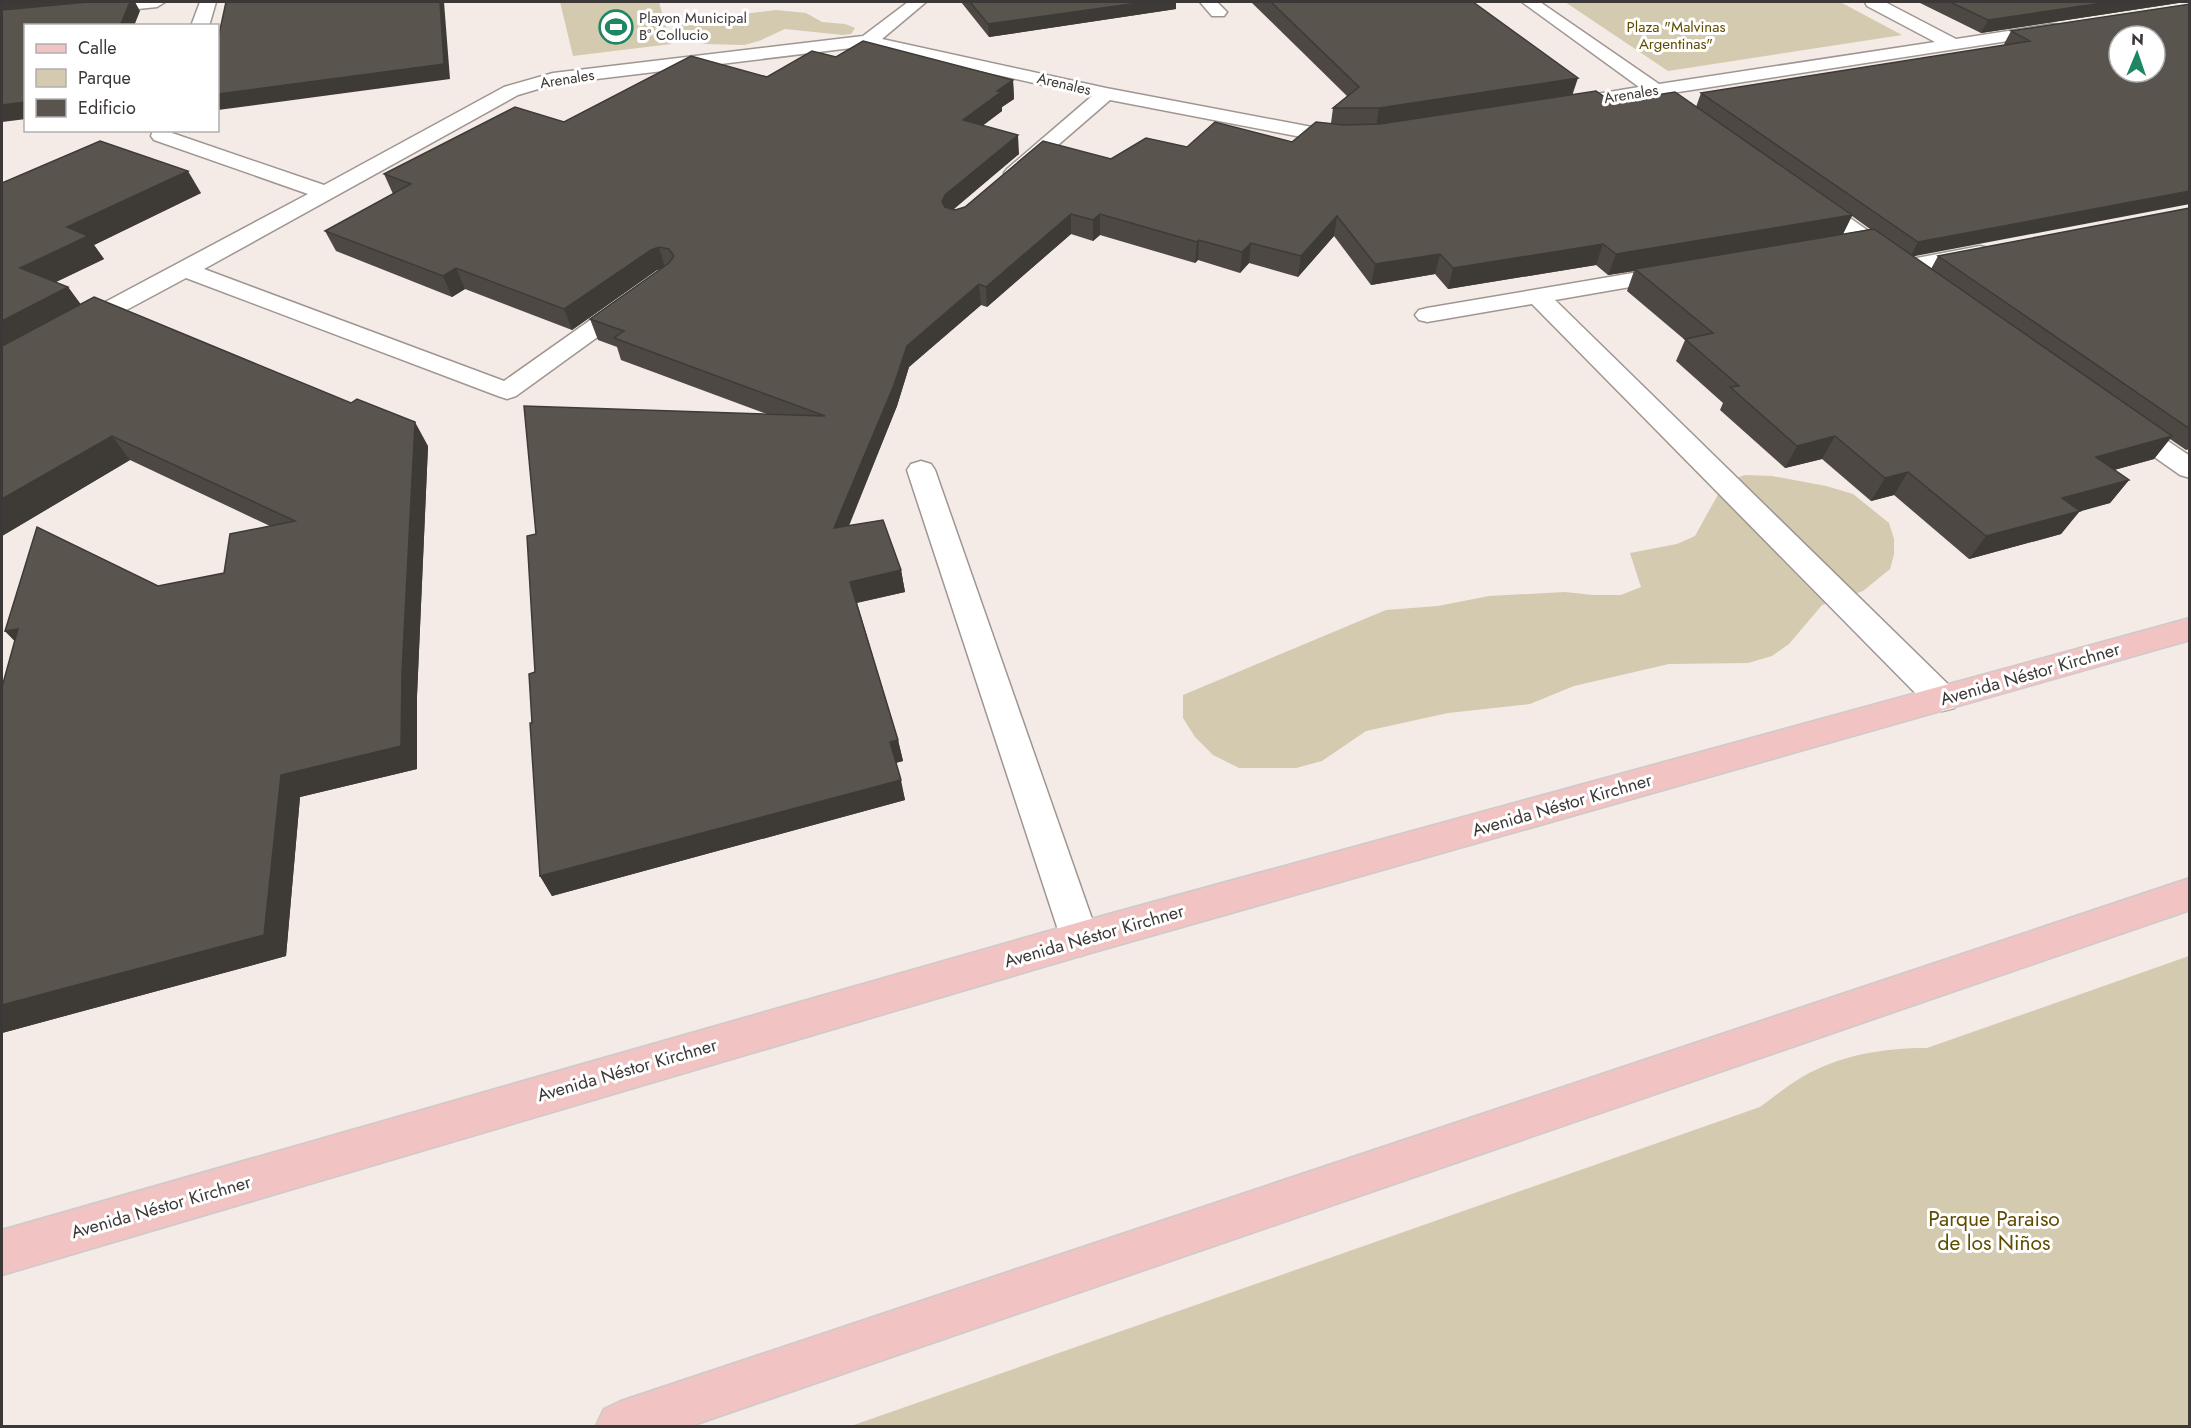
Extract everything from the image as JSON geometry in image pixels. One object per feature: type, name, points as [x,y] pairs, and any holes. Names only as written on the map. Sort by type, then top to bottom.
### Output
[{"type":"main road","name":"Avenida Néstor Kirchner","points":[[2,1253],[1080,939],[2190,629]]},
{"type":"main road","points":[[621,1426],[2190,894]]},
{"type":"street","points":[[2,18],[158,2]]},
{"type":"street","points":[[201,24],[208,2]]},
{"type":"street","points":[[868,41],[918,2]]},
{"type":"street","points":[[1530,2],[1685,111]]},
{"type":"street","points":[[1873,2],[1953,44]]},
{"type":"street","name":"Arenales","points":[[1539,109],[2072,26]]},
{"type":"street","name":"Arenales","points":[[6,360],[185,270],[511,91],[553,80],[868,41],[1106,94],[1312,134],[1364,135]]},
{"type":"street","points":[[1001,184],[1106,94]]},
{"type":"street","points":[[162,132],[161,136],[327,193]]},
{"type":"street","points":[[1790,186],[1924,281]]},
{"type":"street","points":[[1832,247],[1867,241]]},
{"type":"street","points":[[1905,267],[1996,249]]},
{"type":"street","points":[[185,270],[507,390],[648,290]]},
{"type":"street","points":[[1428,315],[1690,271]]},
{"type":"street","points":[[1537,296],[1942,699]]},
{"type":"street","points":[[2104,409],[2190,470]]},
{"type":"street","points":[[921,470],[1080,939]]},
{"type":"green space","name":"Playon Municipal B° Collucio","points":[[560,2],[659,2],[671,44],[573,56]]},
{"type":"green space","name":"Plaza \"Malvinas Argentinas\"","points":[[1565,2],[1840,2],[1902,35],[1668,71]]},
{"type":"green space","points":[[776,10],[806,13],[822,22],[845,24],[855,28],[851,34],[843,35],[785,29],[744,45],[705,44],[678,32],[681,25],[691,20]]},
{"type":"green space","points":[[1745,475],[1772,476],[1826,486],[1853,494],[1889,523],[1894,539],[1894,554],[1890,569],[1863,591],[1822,605],[1789,644],[1772,656],[1748,663],[1669,664],[1574,686],[1530,704],[1448,713],[1366,731],[1322,761],[1296,768],[1239,768],[1213,755],[1195,737],[1183,718],[1183,695],[1386,610],[1438,606],[1489,596],[1565,592],[1621,595],[1641,587],[1630,553],[1677,544],[1695,536],[1725,482]]},
{"type":"green space","name":"Parque Paraiso de los Niños","points":[[2189,956],[2189,1426],[851,1426],[1760,1107],[1802,1077],[1831,1063],[1878,1051],[1927,1048]]},
{"type":"building","points":[[88,2],[130,2],[121,24],[24,24],[24,102],[2,105],[2,10]]},
{"type":"building","points":[[226,2],[440,2],[444,64],[219,94],[219,34]]},
{"type":"building","points":[[970,2],[1145,2],[988,24]]},
{"type":"building","points":[[1271,2],[1473,2],[1578,78],[1379,108],[1333,108],[1359,87]]},
{"type":"building","points":[[1950,2],[2109,2],[1988,20]]},
{"type":"building","points":[[2190,4],[2190,191],[1918,242],[1701,93],[2030,41],[2011,31]]},
{"type":"building","points":[[863,41],[1013,80],[997,91],[1001,92],[963,120],[1018,135],[945,195],[942,202],[945,207],[955,210],[965,207],[1043,141],[1111,159],[1146,138],[1187,147],[1215,122],[1292,142],[1316,122],[1344,125],[1380,124],[1596,91],[1612,102],[1675,92],[1852,215],[1616,254],[1603,244],[1453,268],[1440,254],[1375,264],[1337,216],[1301,256],[1251,243],[1242,252],[1199,240],[1197,242],[1100,214],[1093,220],[1071,214],[986,287],[979,284],[907,346],[894,385],[834,528],[883,520],[901,570],[850,582],[898,740],[890,742],[901,780],[540,876],[530,723],[532,723],[529,674],[535,672],[527,536],[536,534],[524,406],[825,416],[614,338],[624,331],[590,319],[669,263],[674,256],[669,249],[659,247],[651,250],[564,309],[456,268],[443,276],[325,231],[411,184],[384,174],[515,107],[564,122],[691,56],[767,77],[812,51],[836,57]]},
{"type":"building","points":[[100,141],[188,171],[67,227],[88,236],[20,268],[68,287],[2,321],[2,183]]},
{"type":"building","points":[[2190,208],[2190,429],[1938,256]]},
{"type":"building","points":[[1874,229],[2172,436],[2096,457],[2129,480],[2062,498],[2080,511],[1986,536],[1908,472],[1885,478],[1835,436],[1797,446],[1730,387],[1739,386],[1685,339],[1713,333],[1635,269]]},
{"type":"building","points":[[94,297],[351,403],[357,399],[415,422],[402,672],[401,746],[281,775],[264,935],[2,1005],[2,687],[18,629],[5,631],[37,527],[158,586],[224,573],[230,534],[295,521],[112,436],[2,499],[2,346]]},
{"type":"place","name":"Playon Municipal B° Collucio","points":[[616,27]]}]
